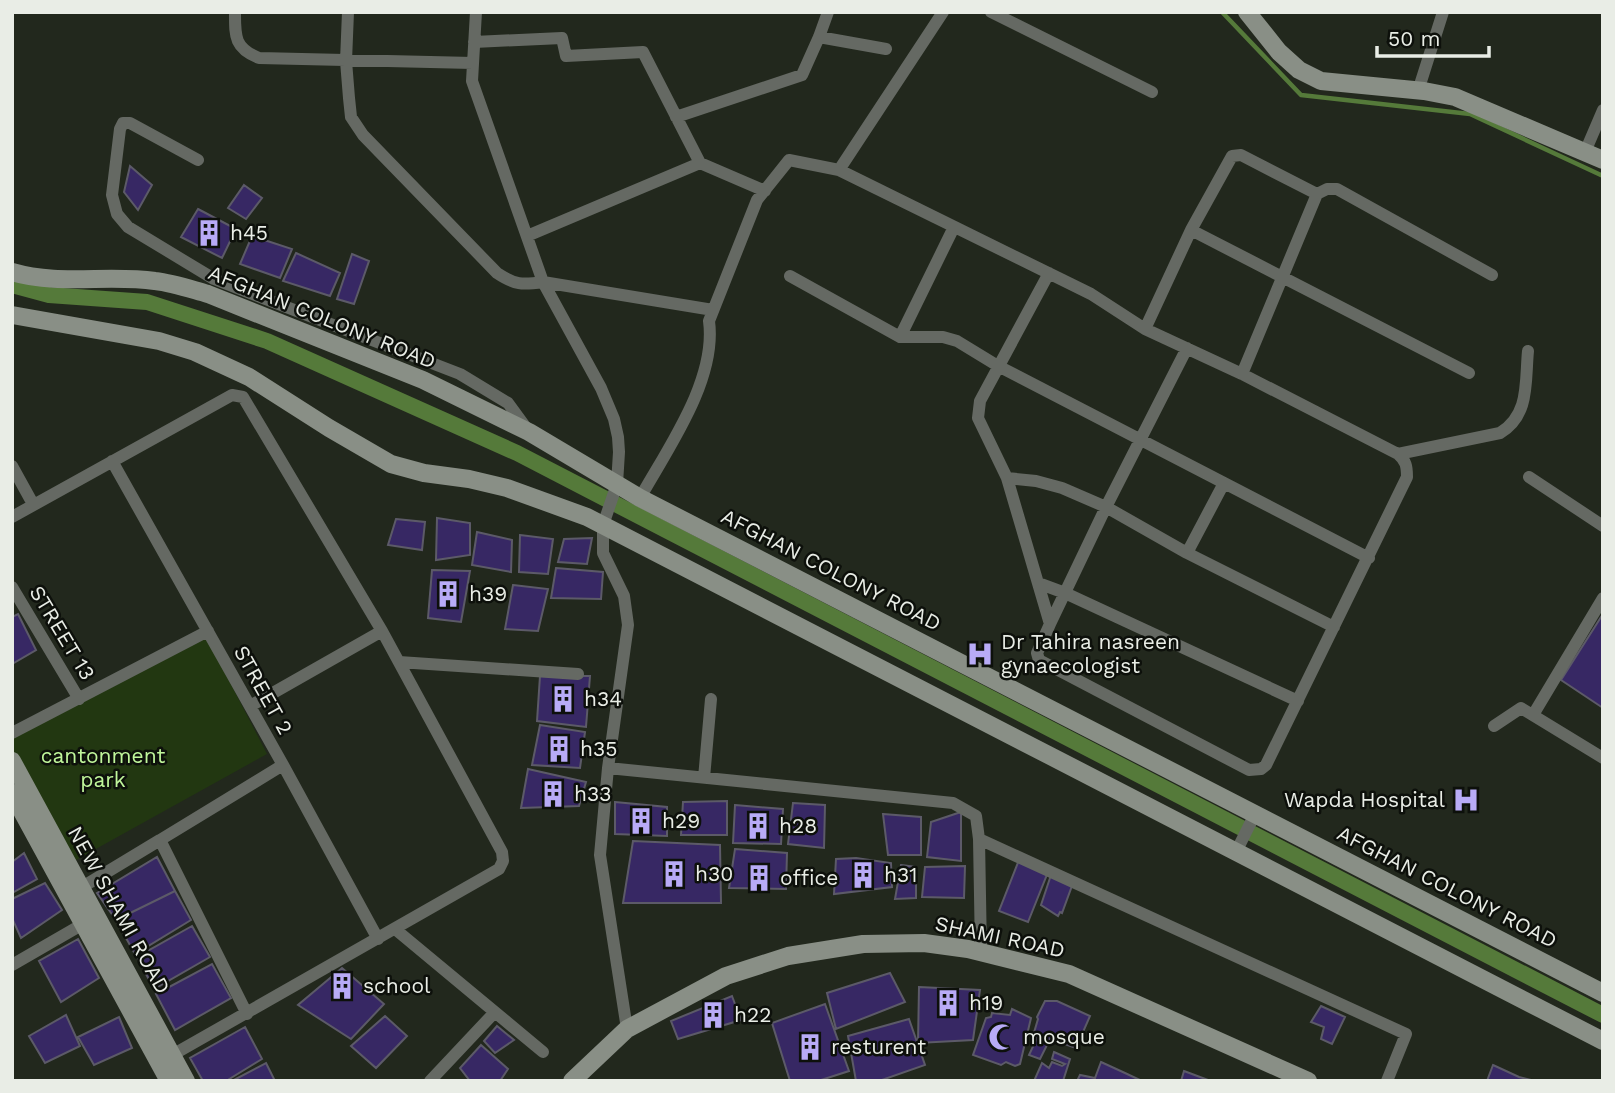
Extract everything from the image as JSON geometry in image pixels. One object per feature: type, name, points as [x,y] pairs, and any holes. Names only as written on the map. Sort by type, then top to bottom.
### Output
[{"type":"main road","points":[[1247,12],[1279,52],[1299,70],[1321,81],[1418,91],[1466,101],[1603,160]]},
{"type":"main road","name":"AFGHAN COLONY ROAD","points":[[12,271],[57,280],[154,281],[208,294],[413,376],[529,432],[616,488],[1603,993]]},
{"type":"main road","points":[[12,315],[159,341],[195,352],[249,377],[391,464],[424,473],[507,488],[605,519],[1603,1041]]},
{"type":"main road","name":"NEW SHAMI ROAD","points":[[12,761],[74,892],[83,924],[166,1059],[186,1081]]},
{"type":"main road","name":"NEW SHAMI ROAD","points":[[12,793],[74,892],[166,1059],[169,1081]]},
{"type":"main road","name":"SHAMI ROAD","points":[[572,1081],[627,1029],[726,976],[788,956],[863,944],[923,943],[981,953],[1069,974],[1308,1081]]},
{"type":"street","points":[[234,12],[235,36],[240,47],[259,58],[473,63]]},
{"type":"street","points":[[348,12],[346,61],[351,117],[363,135],[497,273],[520,285],[544,282],[713,310]]},
{"type":"street","points":[[476,12],[472,81],[544,282],[601,388],[614,419],[620,452],[616,488],[605,519],[603,553],[624,596],[628,625],[608,768],[600,855],[627,1029]]},
{"type":"street","points":[[676,117],[802,75],[820,37],[828,12]]},
{"type":"street","points":[[839,170],[943,12]]},
{"type":"street","points":[[991,12],[1152,92]]},
{"type":"street","points":[[1418,91],[1444,12]]},
{"type":"street","points":[[820,37],[886,49]]},
{"type":"street","points":[[474,42],[562,38],[566,56],[643,52],[700,163],[765,191]]},
{"type":"street","points":[[1585,152],[1603,110]]},
{"type":"street","points":[[198,160],[130,123],[123,123],[112,195],[117,214],[128,227],[214,279],[460,374],[508,403],[529,432]]},
{"type":"street","points":[[1145,329],[1191,230],[1232,156],[1241,155],[1317,194]]},
{"type":"street","points":[[640,498],[695,401],[712,339],[709,321],[757,200],[789,160],[839,170],[1091,294],[1145,329],[1187,348],[1242,374],[1404,459],[1407,477],[1298,701],[1266,765],[1261,769],[1248,770],[1039,660],[1037,653],[1106,507],[1187,348]]},
{"type":"street","points":[[527,236],[700,163]]},
{"type":"street","points":[[1242,374],[1317,194],[1326,189],[1337,189],[1492,275]]},
{"type":"street","points":[[900,337],[954,226]]},
{"type":"street","points":[[1191,230],[1469,373]]},
{"type":"street","points":[[1049,273],[980,401],[978,418],[1007,478],[1050,624]]},
{"type":"street","points":[[790,276],[900,337],[943,337],[957,341],[998,366],[1369,558]]},
{"type":"street","points":[[1398,454],[1500,433],[1512,426],[1523,408],[1528,351]]},
{"type":"street","points":[[12,517],[232,395],[243,397],[382,631],[502,852],[503,861],[499,869],[166,1059]]},
{"type":"street","name":"STREET 2","points":[[112,461],[378,939]]},
{"type":"street","points":[[12,466],[33,504]]},
{"type":"street","points":[[1528,477],[1603,526]]},
{"type":"street","points":[[1007,478],[1036,481],[1062,488],[1106,507],[1187,553],[1334,627]]},
{"type":"street","points":[[1187,553],[1224,483]]},
{"type":"street","points":[[1038,583],[1298,701]]},
{"type":"street","name":"STREET 13","points":[[12,587],[79,699]]},
{"type":"street","points":[[1533,715],[1603,598]]},
{"type":"street","points":[[12,733],[208,631]]},
{"type":"street","points":[[250,706],[382,631]]},
{"type":"street","points":[[399,662],[578,674]]},
{"type":"street","points":[[704,778],[711,699]]},
{"type":"street","points":[[1494,726],[1521,708],[1603,758]]},
{"type":"street","points":[[74,892],[283,765]]},
{"type":"street","points":[[608,768],[953,803],[976,816],[981,953]]},
{"type":"street","points":[[1237,850],[1255,814]]},
{"type":"street","points":[[978,839],[1406,1034],[1387,1081]]},
{"type":"street","points":[[160,840],[247,1014]]},
{"type":"street","points":[[12,965],[83,924]]},
{"type":"street","points":[[395,929],[543,1052]]},
{"type":"street","points":[[430,1081],[495,1012]]},
{"type":"green space","name":"cantonment park","points":[[207,638],[267,754],[76,860],[12,752],[12,738]]},
{"type":"building","points":[[130,166],[152,185],[138,210],[124,192]]},
{"type":"building","points":[[244,185],[262,198],[246,219],[228,208]]},
{"type":"building","name":"h45","points":[[198,209],[236,229],[222,258],[181,237]]},
{"type":"building","points":[[252,236],[292,249],[280,278],[240,264]]},
{"type":"building","points":[[296,253],[340,273],[330,296],[283,281]]},
{"type":"building","points":[[352,254],[369,261],[354,304],[337,299]]},
{"type":"building","points":[[437,518],[470,523],[470,555],[436,560]]},
{"type":"building","points":[[396,519],[425,522],[422,550],[388,545]]},
{"type":"building","points":[[477,532],[512,540],[511,572],[472,565]]},
{"type":"building","points":[[520,535],[553,539],[548,574],[519,572]]},
{"type":"building","points":[[592,538],[587,564],[558,562],[564,539]]},
{"type":"building","points":[[556,568],[603,572],[601,599],[551,598]]},
{"type":"building","name":"h39","points":[[432,570],[470,571],[461,622],[428,618]]},
{"type":"building","points":[[513,585],[548,589],[538,631],[505,629]]},
{"type":"building","points":[[18,614],[36,650],[12,664],[12,617]]},
{"type":"building","points":[[1603,614],[1603,708],[1561,680]]},
{"type":"building","name":"h34","points":[[540,676],[590,676],[586,727],[537,721]]},
{"type":"building","name":"h35","points":[[540,725],[585,732],[580,768],[532,765]]},
{"type":"building","name":"h33","points":[[528,769],[586,782],[579,806],[521,808]]},
{"type":"building","points":[[727,801],[727,835],[681,835],[683,802]]},
{"type":"building","name":"h29","points":[[615,802],[667,807],[667,836],[615,834]]},
{"type":"building","points":[[793,803],[825,805],[824,848],[788,844]]},
{"type":"building","name":"h28","points":[[735,805],[783,809],[781,844],[733,843]]},
{"type":"building","points":[[961,812],[961,861],[927,857],[931,822]]},
{"type":"building","points":[[883,814],[921,817],[921,855],[888,855]]},
{"type":"building","name":"h30","points":[[633,841],[720,845],[721,903],[623,903]]},
{"type":"building","name":"office","points":[[735,849],[787,853],[786,889],[729,888]]},
{"type":"building","points":[[24,853],[37,879],[12,893],[12,862]]},
{"type":"building","points":[[157,857],[175,891],[116,920],[97,893]]},
{"type":"building","name":"h31","points":[[856,858],[891,863],[892,887],[834,894],[836,859]]},
{"type":"building","points":[[1019,860],[1048,872],[1028,922],[999,911]]},
{"type":"building","points":[[901,865],[916,867],[916,898],[895,899]]},
{"type":"building","points":[[965,866],[964,898],[922,897],[925,867]]},
{"type":"building","points":[[1051,875],[1073,883],[1062,913],[1058,916],[1041,905]]},
{"type":"building","points":[[45,883],[62,910],[21,938],[12,918],[12,899]]},
{"type":"building","points":[[175,891],[191,920],[135,954],[116,920]]},
{"type":"building","points":[[192,926],[210,957],[154,989],[137,957]]},
{"type":"building","points":[[78,939],[99,978],[61,1002],[39,961]]},
{"type":"building","points":[[212,964],[231,998],[175,1030],[156,994]]},
{"type":"building","name":"school","points":[[342,968],[384,1004],[351,1039],[298,1005]]},
{"type":"building","points":[[890,973],[905,1002],[836,1029],[827,993]]},
{"type":"building","name":"h19","points":[[919,987],[980,990],[973,1040],[918,1043]]},
{"type":"building","name":"h22","points":[[732,996],[741,1020],[678,1039],[671,1021]]},
{"type":"building","points":[[1045,1001],[1057,1001],[1090,1016],[1076,1048],[1050,1039],[1040,1059],[1029,1055],[1037,1038],[1033,1036],[1037,1017]]},
{"type":"building","name":"resturent","points":[[825,1004],[849,1071],[818,1081],[790,1081],[772,1023]]},
{"type":"building","points":[[1321,1006],[1345,1017],[1332,1044],[1321,1039],[1324,1027],[1311,1022]]},
{"type":"building","name":"mosque","points":[[1012,1009],[1031,1018],[1020,1064],[1015,1066],[1006,1062],[1001,1065],[973,1055],[986,1018],[991,1017],[992,1013],[1010,1015]]},
{"type":"building","points":[[66,1015],[80,1046],[45,1063],[29,1036]]},
{"type":"building","points":[[385,1016],[407,1036],[376,1068],[351,1046]]},
{"type":"building","points":[[119,1017],[132,1048],[94,1065],[78,1037]]},
{"type":"building","points":[[909,1019],[925,1065],[879,1081],[856,1081],[848,1036]]},
{"type":"building","points":[[497,1026],[514,1040],[495,1053],[484,1041]]},
{"type":"building","points":[[245,1027],[262,1059],[226,1081],[203,1081],[190,1058]]},
{"type":"building","points":[[481,1045],[508,1069],[500,1081],[470,1081],[460,1068]]},
{"type":"building","points":[[1054,1052],[1070,1059],[1063,1081],[1034,1081],[1042,1063],[1049,1068],[1052,1062],[1062,1066],[1065,1064],[1052,1059]]},
{"type":"building","points":[[1101,1062],[1142,1081],[1077,1081],[1080,1075],[1095,1078]]},
{"type":"building","points":[[266,1063],[275,1081],[232,1081]]},
{"type":"building","points":[[1493,1065],[1519,1077],[1531,1080],[1487,1081]]},
{"type":"building","points":[[1184,1071],[1208,1080],[1211,1081],[1181,1081]]},
{"type":"waterway","points":[[1222,12],[1301,95],[1470,114],[1603,176]]},
{"type":"waterway","points":[[12,285],[49,295],[147,302],[267,341],[517,453],[1603,1015]]},
{"type":"place","name":"h45","points":[[209,233]]},
{"type":"place","name":"h39","points":[[448,594]]},
{"type":"place","name":"Dr Tahira nasreen gynaecologist","points":[[980,654]]},
{"type":"place","name":"h34","points":[[563,699]]},
{"type":"place","name":"h35","points":[[559,749]]},
{"type":"place","name":"h33","points":[[553,794]]},
{"type":"place","name":"Wapda Hospital","points":[[1466,800]]},
{"type":"place","name":"h29","points":[[641,821]]},
{"type":"place","name":"h28","points":[[758,826]]},
{"type":"place","name":"h30","points":[[674,874]]},
{"type":"place","name":"h31","points":[[863,875]]},
{"type":"place","name":"office","points":[[759,878]]},
{"type":"place","name":"school","points":[[342,986]]},
{"type":"place","name":"h19","points":[[948,1003]]},
{"type":"place","name":"h22","points":[[713,1015]]},
{"type":"place","name":"mosque","points":[[1002,1037]]},
{"type":"place","name":"resturent","points":[[810,1047]]}]
